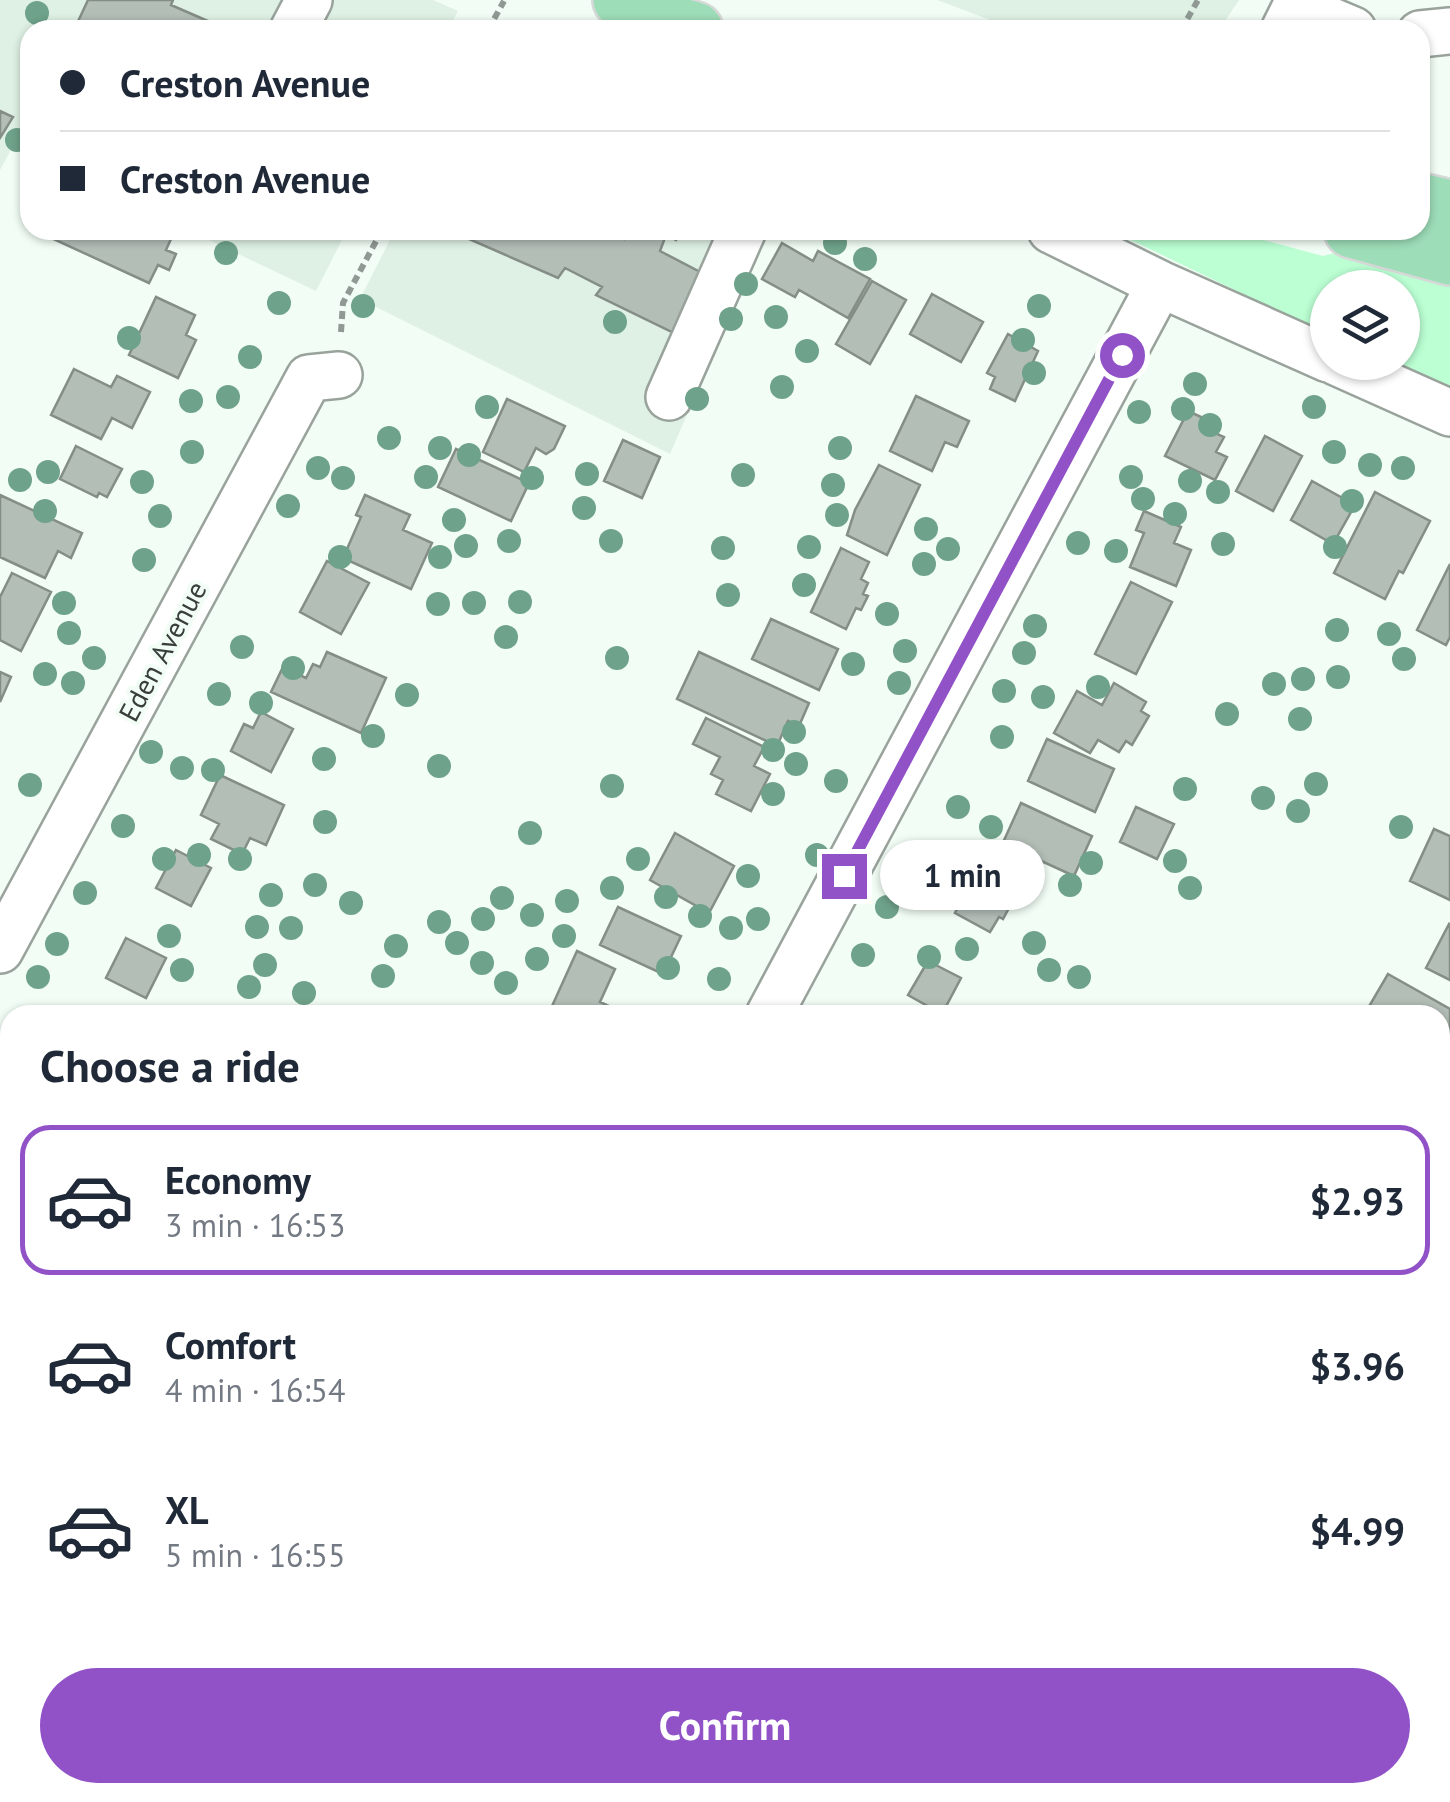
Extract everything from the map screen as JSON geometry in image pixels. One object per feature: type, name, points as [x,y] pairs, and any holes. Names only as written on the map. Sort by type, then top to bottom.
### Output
[{"type":"main road","points":[[622,0],[664,20]]},
{"type":"main road","points":[[1390,240],[1450,256]]},
{"type":"street","points":[[1289,20],[1296,6],[1329,20]]},
{"type":"street","points":[[670,397],[738,240]]},
{"type":"street","points":[[1071,240],[1310,351]]},
{"type":"street","points":[[774,1005],[1160,284]]},
{"type":"street","name":"Eden Avenue","points":[[0,950],[310,378],[340,353]]},
{"type":"street","points":[[1376,380],[1450,413]]},
{"type":"path","points":[[340,353],[343,303],[377,240]]},
{"type":"shaded area","points":[[0,0],[433,0],[458,11],[453,20],[20,20],[20,149],[13,146],[0,170]]},
{"type":"shaded area","points":[[937,0],[1239,0],[1226,20],[990,20]]},
{"type":"shaded area","points":[[209,240],[342,240],[316,291]]},
{"type":"shaded area","points":[[390,240],[763,240],[670,454],[360,299]]},
{"type":"green space","points":[[1131,240],[1263,240],[1323,256],[1348,250],[1408,270],[1310,270],[1310,326]]},
{"type":"green space","points":[[1420,274],[1450,284],[1450,393],[1420,379]]},
{"type":"building","points":[[88,0],[173,0],[171,5],[206,20],[79,20]]},
{"type":"building","points":[[0,111],[13,117],[0,138]]},
{"type":"building","points":[[56,240],[170,240],[166,250],[176,254],[169,270],[158,265],[149,283]]},
{"type":"building","points":[[471,240],[664,240],[660,251],[704,274],[676,334],[596,295],[602,287],[565,268],[558,278]]},
{"type":"building","points":[[782,243],[813,261],[818,251],[870,279],[848,318],[799,290],[795,297],[762,279]]},
{"type":"building","points":[[872,281],[906,300],[870,364],[836,344]]},
{"type":"building","points":[[932,294],[983,322],[961,362],[910,334]]},
{"type":"building","points":[[156,297],[195,315],[186,335],[196,340],[178,378],[129,355]]},
{"type":"building","points":[[1008,334],[1038,351],[1015,401],[990,389],[995,377],[987,373]]},
{"type":"building","points":[[74,369],[111,387],[117,376],[150,392],[132,428],[112,418],[101,439],[51,415]]},
{"type":"building","points":[[916,396],[969,421],[957,447],[945,442],[932,471],[890,451]]},
{"type":"building","points":[[507,399],[565,426],[554,449],[546,454],[536,448],[524,472],[483,452]]},
{"type":"building","points":[[1188,411],[1210,421],[1206,429],[1224,437],[1216,452],[1227,457],[1215,480],[1165,456]]},
{"type":"building","points":[[1265,436],[1302,456],[1273,511],[1236,491]]},
{"type":"building","points":[[623,440],[660,457],[642,498],[604,481]]},
{"type":"building","points":[[76,446],[122,469],[107,497],[99,493],[97,497],[60,479]]},
{"type":"building","points":[[456,449],[529,483],[511,521],[438,487]]},
{"type":"building","points":[[879,465],[920,485],[887,555],[847,535],[855,510]]},
{"type":"building","points":[[1312,481],[1355,505],[1333,544],[1291,520]]},
{"type":"building","points":[[1375,492],[1430,521],[1385,599],[1334,573]]},
{"type":"building","points":[[0,495],[82,533],[71,558],[58,551],[45,578],[0,557]]},
{"type":"building","points":[[365,495],[410,515],[403,530],[432,543],[411,589],[343,558],[361,517],[356,515]]},
{"type":"building","points":[[1144,511],[1181,527],[1174,543],[1191,550],[1176,586],[1130,567],[1144,533],[1136,530]]},
{"type":"building","points":[[841,548],[869,562],[861,579],[868,583],[863,594],[868,596],[861,610],[856,608],[846,629],[811,612]]},
{"type":"building","points":[[327,561],[369,583],[341,634],[300,612]]},
{"type":"building","points":[[1450,564],[1450,637],[1446,645],[1417,630]]},
{"type":"building","points":[[12,573],[51,592],[21,651],[0,640],[0,597]]},
{"type":"building","points":[[1131,582],[1172,602],[1136,674],[1095,654]]},
{"type":"building","points":[[771,619],[838,649],[819,690],[752,659]]},
{"type":"building","points":[[327,652],[386,678],[361,733],[271,692],[283,667],[306,678],[313,664],[320,667]]},
{"type":"building","points":[[699,652],[809,703],[799,726],[788,721],[777,746],[677,699]]},
{"type":"building","points":[[0,672],[11,677],[0,702]]},
{"type":"building","points":[[1114,683],[1146,702],[1141,711],[1149,716],[1132,745],[1126,741],[1119,752],[1098,740],[1090,753],[1054,733],[1077,691],[1102,705]]},
{"type":"building","points":[[261,712],[293,729],[271,772],[231,751],[244,724],[253,728]]},
{"type":"building","points":[[706,718],[764,747],[754,766],[770,774],[751,811],[716,794],[723,780],[711,774],[720,757],[693,744]]},
{"type":"building","points":[[1047,739],[1114,769],[1095,812],[1028,781]]},
{"type":"building","points":[[220,775],[284,805],[266,845],[250,838],[242,854],[211,839],[219,824],[201,815]]},
{"type":"building","points":[[1021,803],[1092,836],[1074,876],[1037,859],[1030,874],[996,858]]},
{"type":"building","points":[[1136,807],[1174,824],[1157,859],[1120,842]]},
{"type":"building","points":[[1434,829],[1450,836],[1450,900],[1410,881]]},
{"type":"building","points":[[675,833],[734,866],[709,913],[650,880]]},
{"type":"building","points":[[176,850],[211,868],[191,906],[156,888]]},
{"type":"building","points":[[990,868],[1016,882],[1012,890],[1017,893],[1003,919],[999,917],[990,932],[955,913],[964,895],[973,900]]},
{"type":"building","points":[[618,907],[681,936],[663,974],[600,945]]},
{"type":"building","points":[[1450,925],[1450,980],[1426,968]]},
{"type":"building","points":[[126,938],[166,958],[146,998],[106,978]]},
{"type":"building","points":[[577,951],[615,969],[600,1002],[606,1005],[553,1005]]},
{"type":"building","points":[[928,961],[961,978],[947,1005],[926,1005],[908,995]]},
{"type":"building","points":[[1388,974],[1443,1005],[1370,1005]]},
{"type":"route","points":[[844,876],[1122,355]]}]
